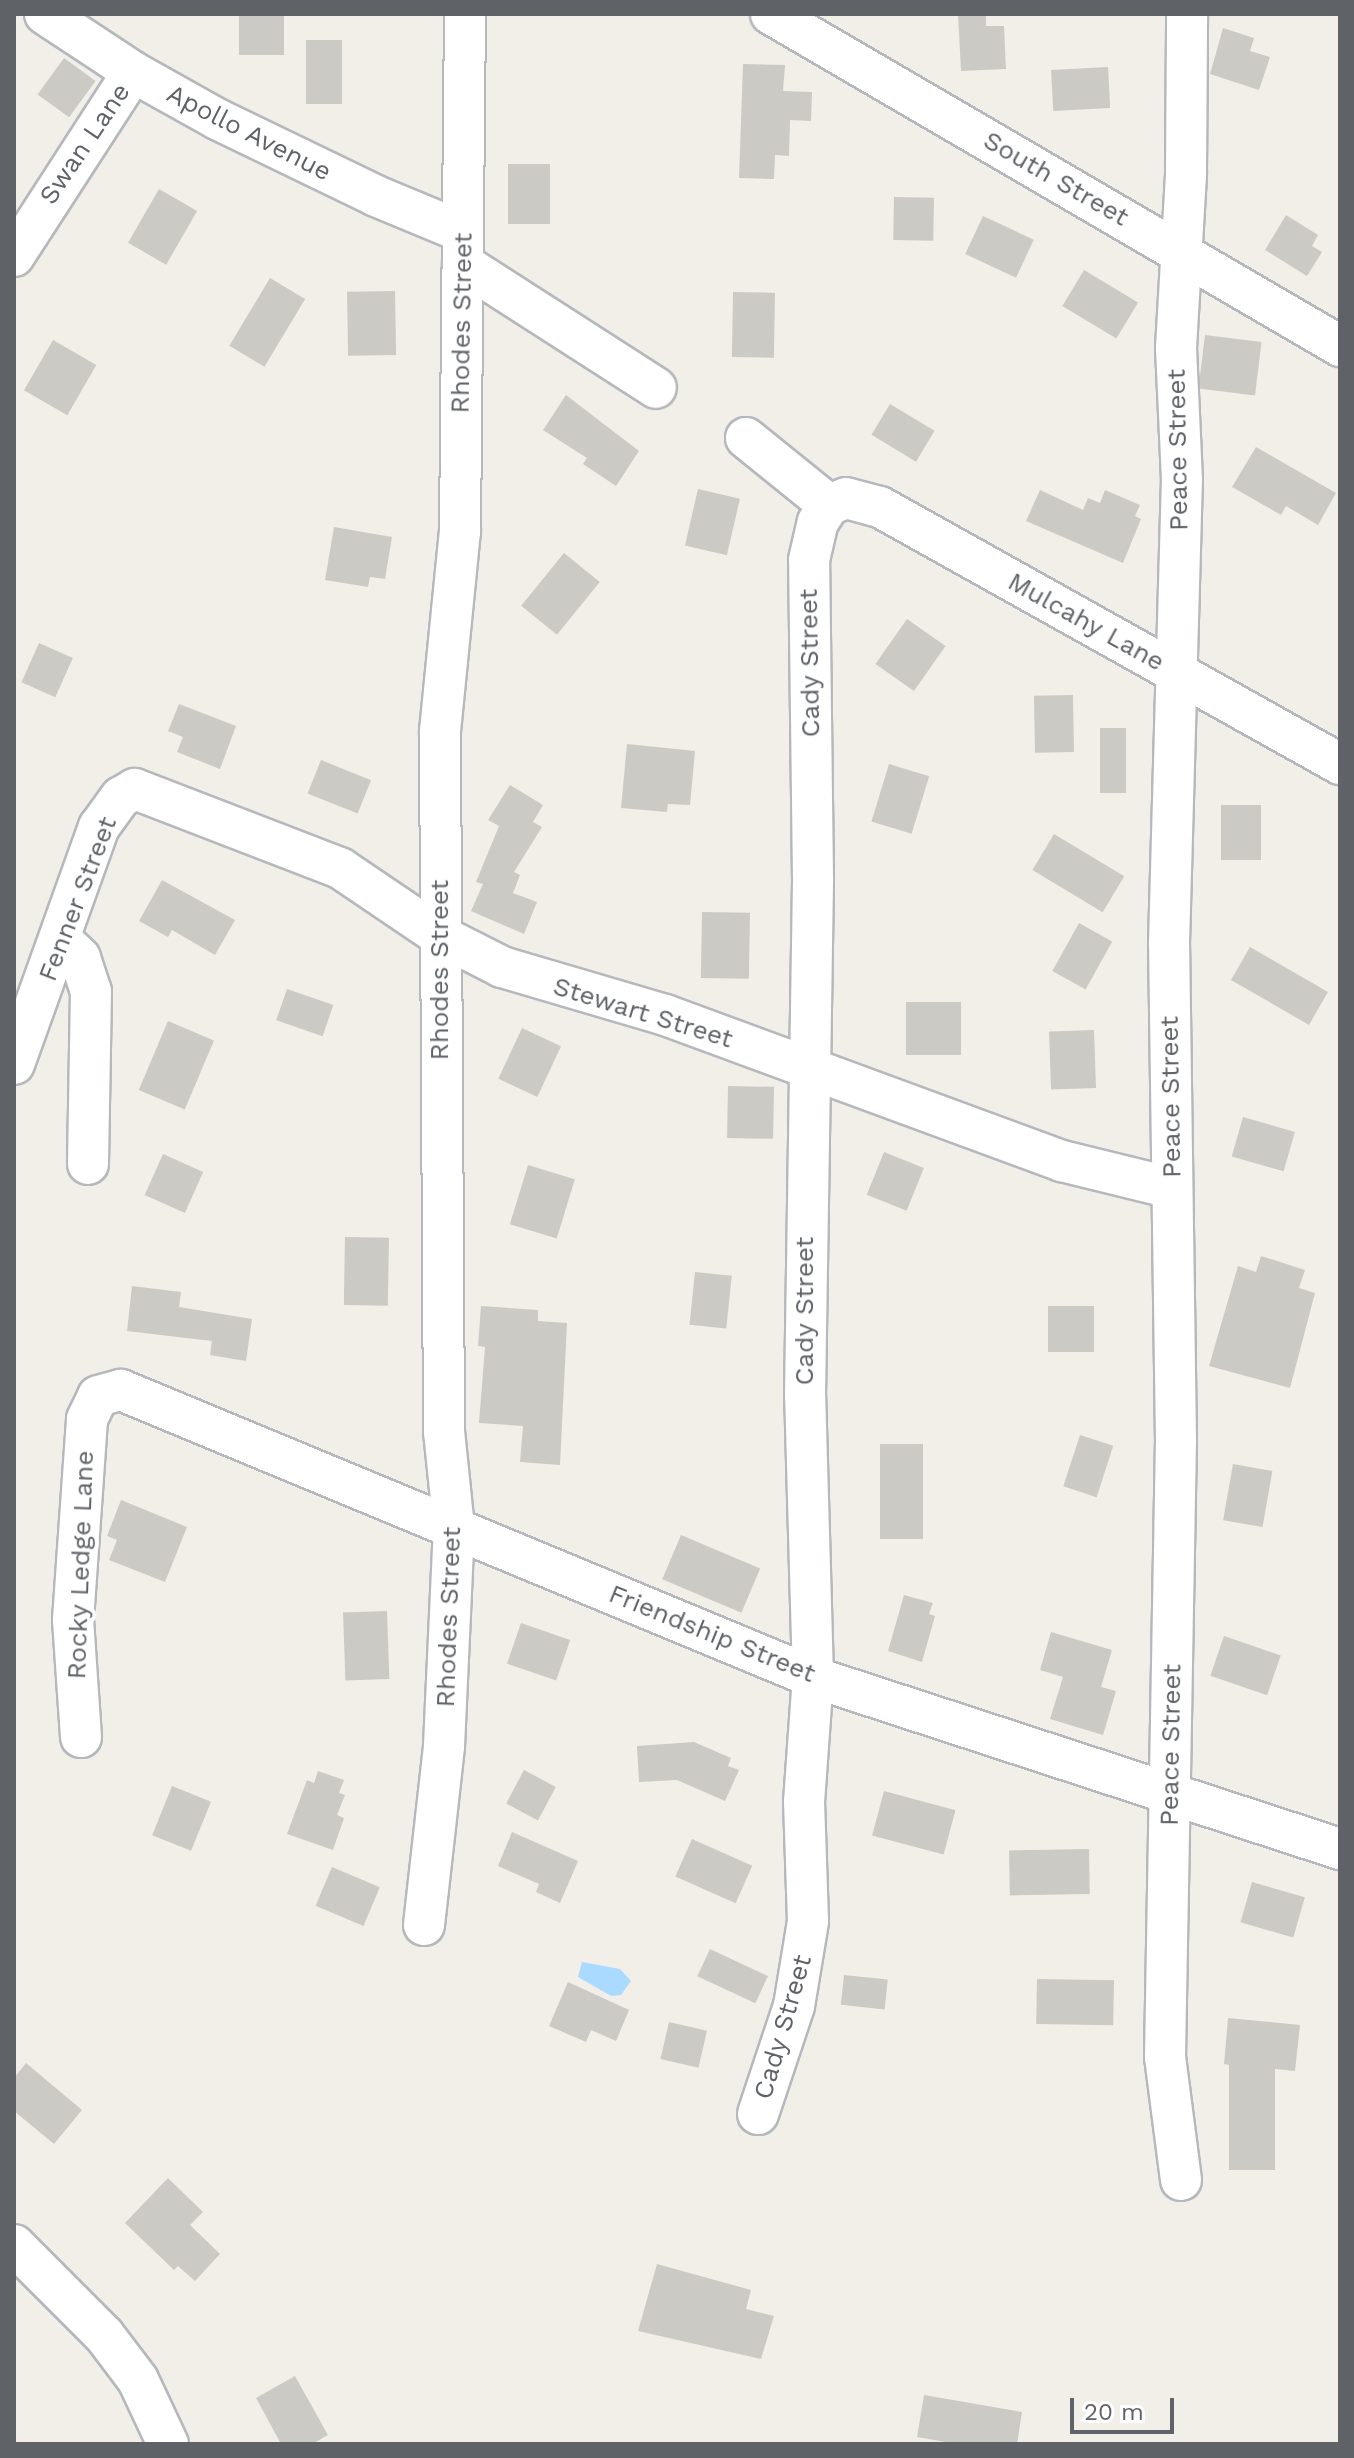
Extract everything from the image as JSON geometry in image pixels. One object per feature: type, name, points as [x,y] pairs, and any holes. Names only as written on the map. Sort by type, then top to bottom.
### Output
[{"type":"street","name":"Apollo Avenue","points":[[45,14],[133,72],[463,248],[656,388]]},
{"type":"street","name":"Rhodes Street","points":[[424,1925],[444,1746],[454,1528],[444,1432],[440,731],[460,532],[465,14]]},
{"type":"street","name":"South Street","points":[[771,14],[1183,251],[1340,346]]},
{"type":"street","name":"Peace Street","points":[[1181,2180],[1165,2057],[1176,1441],[1169,943],[1182,480],[1176,348],[1183,251],[1187,14]]},
{"type":"street","name":"Swan Lane","points":[[14,256],[133,72]]},
{"type":"street","points":[[746,438],[829,505]]},
{"type":"street","name":"Mulcahy Lane","points":[[829,505],[846,498],[880,507],[1340,764]]},
{"type":"street","name":"Cady Street","points":[[758,2114],[804,1964],[808,1921],[804,1802],[813,1677],[805,1396],[807,1068],[813,879],[809,560],[818,522],[829,505]]},
{"type":"street","name":"Stewart Street","points":[[135,789],[340,868],[439,935],[537,980],[665,1015],[1062,1161],[1172,1188]]},
{"type":"street","name":"Fenner Street","points":[[14,1064],[99,827],[121,797],[135,789]]},
{"type":"street","points":[[61,940],[80,958],[91,991],[88,1164]]},
{"type":"street","name":"Friendship Street","points":[[98,1396],[121,1390],[813,1677],[1340,1849]]},
{"type":"street","name":"Rocky Ledge Lane","points":[[81,1737],[73,1620],[87,1419],[98,1396]]},
{"type":"street","points":[[14,2245],[104,2335],[138,2380],[168,2444]]},
{"type":"water","points":[[582,1962],[620,1969],[631,1981],[621,1995],[611,1996],[578,1977]]},
{"type":"building","points":[[239,14],[284,14],[284,55],[239,55]]},
{"type":"building","points":[[958,14],[986,14],[986,26],[1004,26],[1006,69],[961,71]]},
{"type":"building","points":[[1223,28],[1254,38],[1250,51],[1270,57],[1259,90],[1210,74]]},
{"type":"building","points":[[306,40],[342,40],[342,104],[306,104]]},
{"type":"building","points":[[64,58],[96,81],[69,117],[38,94]]},
{"type":"building","points":[[743,64],[785,65],[783,91],[812,92],[811,121],[790,120],[789,156],[775,155],[774,179],[739,178]]},
{"type":"building","points":[[1108,67],[1110,108],[1053,111],[1051,70]]},
{"type":"building","points":[[508,164],[550,164],[550,224],[508,224]]},
{"type":"building","points":[[159,189],[197,211],[166,265],[128,243]]},
{"type":"building","points":[[894,197],[934,198],[933,241],[893,240]]},
{"type":"building","points":[[1286,215],[1318,235],[1312,246],[1322,252],[1307,276],[1265,250]]},
{"type":"building","points":[[983,216],[1034,240],[1016,278],[965,254]]},
{"type":"building","points":[[1084,270],[1138,302],[1116,338],[1062,306]]},
{"type":"building","points":[[270,278],[305,299],[264,367],[229,346]]},
{"type":"building","points":[[395,291],[396,355],[348,356],[347,292]]},
{"type":"building","points":[[733,292],[775,293],[774,358],[732,357]]},
{"type":"building","points":[[1205,335],[1262,342],[1255,396],[1198,389]]},
{"type":"building","points":[[53,340],[96,365],[67,415],[24,390]]},
{"type":"building","points":[[566,395],[639,451],[616,486],[583,464],[587,458],[543,430]]},
{"type":"building","points":[[890,404],[935,431],[916,462],[871,435]]},
{"type":"building","points":[[1256,447],[1336,493],[1318,525],[1286,506],[1281,515],[1232,487]]},
{"type":"building","points":[[698,489],[740,499],[727,555],[685,546]]},
{"type":"building","points":[[1040,490],[1083,510],[1088,498],[1100,503],[1105,490],[1140,505],[1135,516],[1141,519],[1123,563],[1026,521]]},
{"type":"building","points":[[334,527],[392,537],[385,579],[370,577],[368,587],[325,580]]},
{"type":"building","points":[[564,553],[600,582],[557,635],[521,606]]},
{"type":"building","points":[[907,619],[946,646],[914,691],[875,664]]},
{"type":"building","points":[[39,643],[73,658],[55,697],[22,682]]},
{"type":"building","points":[[1073,695],[1074,752],[1035,753],[1034,696]]},
{"type":"building","points":[[179,704],[236,726],[220,769],[177,752],[183,737],[168,731]]},
{"type":"building","points":[[1100,728],[1126,728],[1126,793],[1100,793]]},
{"type":"building","points":[[627,744],[695,751],[690,805],[668,804],[667,812],[621,808]]},
{"type":"building","points":[[321,760],[371,780],[358,814],[308,793]]},
{"type":"building","points":[[889,764],[929,776],[912,834],[871,821]]},
{"type":"building","points":[[510,785],[543,805],[533,822],[542,827],[514,872],[520,875],[513,893],[537,902],[524,934],[471,911],[483,884],[476,882],[499,826],[488,820]]},
{"type":"building","points":[[1221,805],[1261,805],[1261,860],[1221,860]]},
{"type":"building","points":[[1054,834],[1124,876],[1103,912],[1032,870]]},
{"type":"building","points":[[162,880],[235,920],[215,955],[172,930],[168,937],[139,921]]},
{"type":"building","points":[[702,912],[750,913],[749,979],[701,978]]},
{"type":"building","points":[[1079,923],[1112,941],[1086,990],[1052,971]]},
{"type":"building","points":[[1250,947],[1328,992],[1309,1025],[1231,980]]},
{"type":"building","points":[[287,989],[333,1005],[323,1036],[276,1020]]},
{"type":"building","points":[[906,1002],[961,1002],[961,1055],[906,1055]]},
{"type":"building","points":[[168,1021],[214,1041],[185,1110],[139,1090]]},
{"type":"building","points":[[522,1028],[561,1046],[537,1097],[498,1079]]},
{"type":"building","points":[[1094,1030],[1096,1088],[1051,1090],[1049,1032]]},
{"type":"building","points":[[728,1086],[774,1087],[773,1139],[727,1138]]},
{"type":"building","points":[[1243,1117],[1295,1132],[1284,1171],[1232,1156]]},
{"type":"building","points":[[884,1152],[924,1168],[907,1211],[867,1195]]},
{"type":"building","points":[[163,1154],[203,1172],[185,1213],[145,1195]]},
{"type":"building","points":[[528,1165],[575,1179],[557,1239],[510,1224]]},
{"type":"building","points":[[345,1237],[389,1238],[388,1306],[344,1305]]},
{"type":"building","points":[[1261,1256],[1305,1270],[1299,1288],[1315,1293],[1290,1388],[1209,1366],[1238,1266],[1256,1272]]},
{"type":"building","points":[[695,1272],[732,1276],[726,1329],[689,1325]]},
{"type":"building","points":[[132,1286],[181,1292],[179,1307],[252,1319],[246,1361],[210,1355],[212,1341],[127,1331]]},
{"type":"building","points":[[481,1306],[538,1310],[538,1321],[567,1323],[560,1465],[520,1462],[523,1426],[479,1423],[485,1347],[478,1346]]},
{"type":"building","points":[[1048,1306],[1094,1306],[1094,1352],[1048,1352]]},
{"type":"building","points":[[1080,1435],[1113,1446],[1097,1497],[1063,1486]]},
{"type":"building","points":[[880,1444],[923,1444],[923,1539],[880,1539]]},
{"type":"building","points":[[1233,1464],[1272,1471],[1262,1527],[1223,1520]]},
{"type":"building","points":[[121,1500],[187,1527],[165,1582],[109,1560],[117,1540],[107,1536]]},
{"type":"building","points":[[681,1535],[760,1569],[741,1613],[662,1579]]},
{"type":"building","points":[[904,1595],[933,1603],[929,1614],[935,1616],[922,1662],[888,1651]]},
{"type":"building","points":[[387,1611],[389,1679],[345,1680],[343,1613]]},
{"type":"building","points":[[521,1623],[570,1640],[556,1681],[507,1664]]},
{"type":"building","points":[[1051,1632],[1112,1650],[1101,1687],[1116,1691],[1103,1735],[1050,1719],[1063,1677],[1040,1670]]},
{"type":"building","points":[[1224,1636],[1281,1656],[1267,1695],[1210,1676]]},
{"type":"building","points":[[694,1742],[731,1758],[728,1766],[739,1770],[725,1801],[677,1780],[639,1782],[637,1746]]},
{"type":"building","points":[[524,1770],[556,1787],[538,1820],[506,1804]]},
{"type":"building","points":[[318,1771],[344,1780],[339,1793],[345,1795],[337,1815],[344,1818],[333,1850],[287,1834],[307,1780],[314,1783]]},
{"type":"building","points":[[172,1786],[211,1802],[191,1851],[152,1835]]},
{"type":"building","points":[[884,1791],[955,1810],[944,1855],[872,1835]]},
{"type":"building","points":[[512,1832],[578,1861],[560,1903],[536,1892],[539,1884],[498,1866]]},
{"type":"building","points":[[692,1839],[752,1866],[736,1903],[675,1876]]},
{"type":"building","points":[[1089,1849],[1090,1894],[1010,1895],[1009,1850]]},
{"type":"building","points":[[332,1867],[380,1887],[363,1926],[316,1906]]},
{"type":"building","points":[[1252,1882],[1305,1897],[1293,1938],[1240,1922]]},
{"type":"building","points":[[710,1949],[768,1976],[755,2003],[697,1976]]},
{"type":"building","points":[[844,1975],[888,1980],[885,2009],[841,2005]]},
{"type":"building","points":[[1037,1979],[1114,1980],[1113,2025],[1036,2024]]},
{"type":"building","points":[[568,1982],[629,2010],[616,2041],[591,2030],[586,2042],[549,2026]]},
{"type":"building","points":[[1228,2018],[1300,2025],[1295,2071],[1275,2069],[1275,2170],[1229,2170],[1229,2065],[1224,2064]]},
{"type":"building","points":[[669,2022],[707,2031],[698,2068],[660,2059]]},
{"type":"building","points":[[26,2063],[82,2110],[54,2144],[14,2111],[14,2078]]},
{"type":"building","points":[[168,2178],[203,2212],[190,2225],[220,2254],[195,2281],[178,2266],[174,2270],[125,2223]]},
{"type":"building","points":[[657,2264],[751,2290],[746,2309],[774,2316],[761,2359],[638,2331]]},
{"type":"building","points":[[295,2376],[328,2435],[312,2444],[281,2444],[256,2398]]},
{"type":"building","points":[[924,2395],[1022,2412],[1017,2444],[957,2444],[917,2437]]}]
